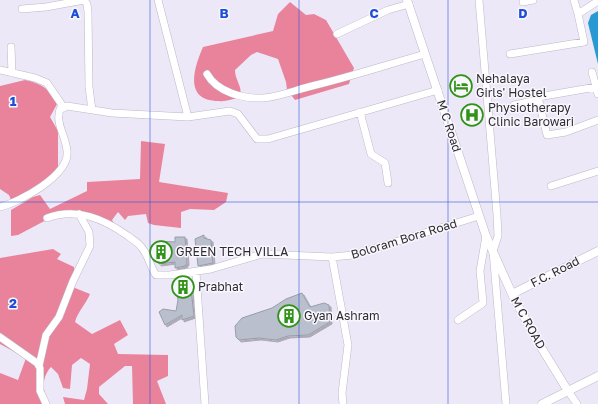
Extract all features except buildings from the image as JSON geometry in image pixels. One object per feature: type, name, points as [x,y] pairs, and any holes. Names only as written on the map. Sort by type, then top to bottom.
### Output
[{"type":"street","points":[[22,9],[46,7],[84,0],[87,4],[89,87],[92,110]]},
{"type":"street","points":[[158,0],[188,117]]},
{"type":"street","points":[[479,0],[498,236],[493,251],[506,404]]},
{"type":"street","points":[[523,2],[533,0]]},
{"type":"street","points":[[510,54],[584,42],[574,0]]},
{"type":"street","points":[[336,34],[408,2]]},
{"type":"street","name":"M C Road","points":[[408,2],[479,216],[493,251]]},
{"type":"street","points":[[578,14],[598,2]]},
{"type":"street","points":[[11,47],[12,72]]},
{"type":"street","points":[[207,74],[212,83],[231,93],[264,98],[340,79],[425,54]]},
{"type":"street","points":[[0,70],[35,78],[47,84],[64,108]]},
{"type":"street","points":[[514,104],[538,100],[538,97],[597,90],[592,72]]},
{"type":"street","points":[[0,207],[38,189],[56,175],[66,161],[68,151],[57,118],[60,110],[67,106],[112,113],[188,117],[230,111],[238,114],[257,139],[268,139],[438,90]]},
{"type":"street","points":[[538,100],[547,135],[566,132],[598,120]]},
{"type":"street","points":[[360,112],[371,154],[385,162],[388,183]]},
{"type":"street","points":[[551,186],[598,171]]},
{"type":"street","name":"Boloram Bora Road","points":[[47,218],[69,214],[79,214],[110,224],[141,246],[150,258],[156,275],[196,272],[262,254],[332,257],[360,253],[479,216]]},
{"type":"street","points":[[46,404],[40,391],[39,366],[46,336],[59,317],[73,281],[90,246],[89,232],[79,214]]},
{"type":"street","points":[[458,320],[483,303],[480,271],[486,236]]},
{"type":"street","name":"M C ROAD","points":[[493,251],[512,294],[536,339],[568,391]]},
{"type":"street","name":"F.C. Road","points":[[512,294],[598,251]]},
{"type":"street","points":[[332,257],[348,345],[342,392],[343,404]]},
{"type":"street","points":[[196,272],[205,404]]},
{"type":"street","points":[[0,337],[39,366]]},
{"type":"street","points":[[542,404],[598,376]]},
{"type":"street","points":[[568,391],[577,404]]},
{"type":"shaded area","points":[[290,2],[306,15],[314,14],[326,20],[354,68],[349,84],[295,100],[287,90],[286,82],[278,59],[257,52],[251,55],[235,70],[240,87],[240,97],[221,101],[208,100],[200,96],[194,82],[197,64],[203,47],[273,31],[278,14]]},
{"type":"shaded area","points":[[25,80],[40,85],[52,94],[57,104],[50,117],[58,131],[58,168],[50,182],[11,200],[9,195],[0,189],[0,86]]},
{"type":"shaded area","points":[[141,141],[165,144],[159,182],[228,193],[226,202],[214,210],[190,209],[181,212],[181,228],[148,223],[146,214],[128,216],[125,220],[118,212],[112,220],[116,227],[92,215],[52,217],[18,235],[11,236],[11,210],[33,197],[40,195],[50,209],[87,191],[87,182],[140,179]]},
{"type":"shaded area","points":[[53,249],[61,254],[57,259],[74,267],[75,288],[90,294],[75,322],[92,334],[120,320],[128,335],[114,344],[118,354],[168,355],[168,376],[157,381],[166,404],[133,404],[132,366],[125,366],[99,387],[99,394],[108,404],[65,404],[63,397],[84,400],[90,364],[81,358],[72,365],[70,389],[63,388],[58,374],[51,367],[48,371],[44,380],[44,390],[50,404],[0,404],[0,373],[18,380],[26,358],[0,344],[0,258]]},
{"type":"water","points":[[598,11],[598,64],[588,23],[591,15]]},
{"type":"place","name":"Nehalaya Girls' Hostel","points":[[461,86]]},
{"type":"place","name":"Physiotherapy Clinic Barowari","points":[[472,115]]},
{"type":"place","name":"GREEN TECH VILLA","points":[[161,252]]},
{"type":"place","name":"Prabhat","points":[[183,287]]},
{"type":"place","name":"Gyan Ashram","points":[[289,316]]}]
